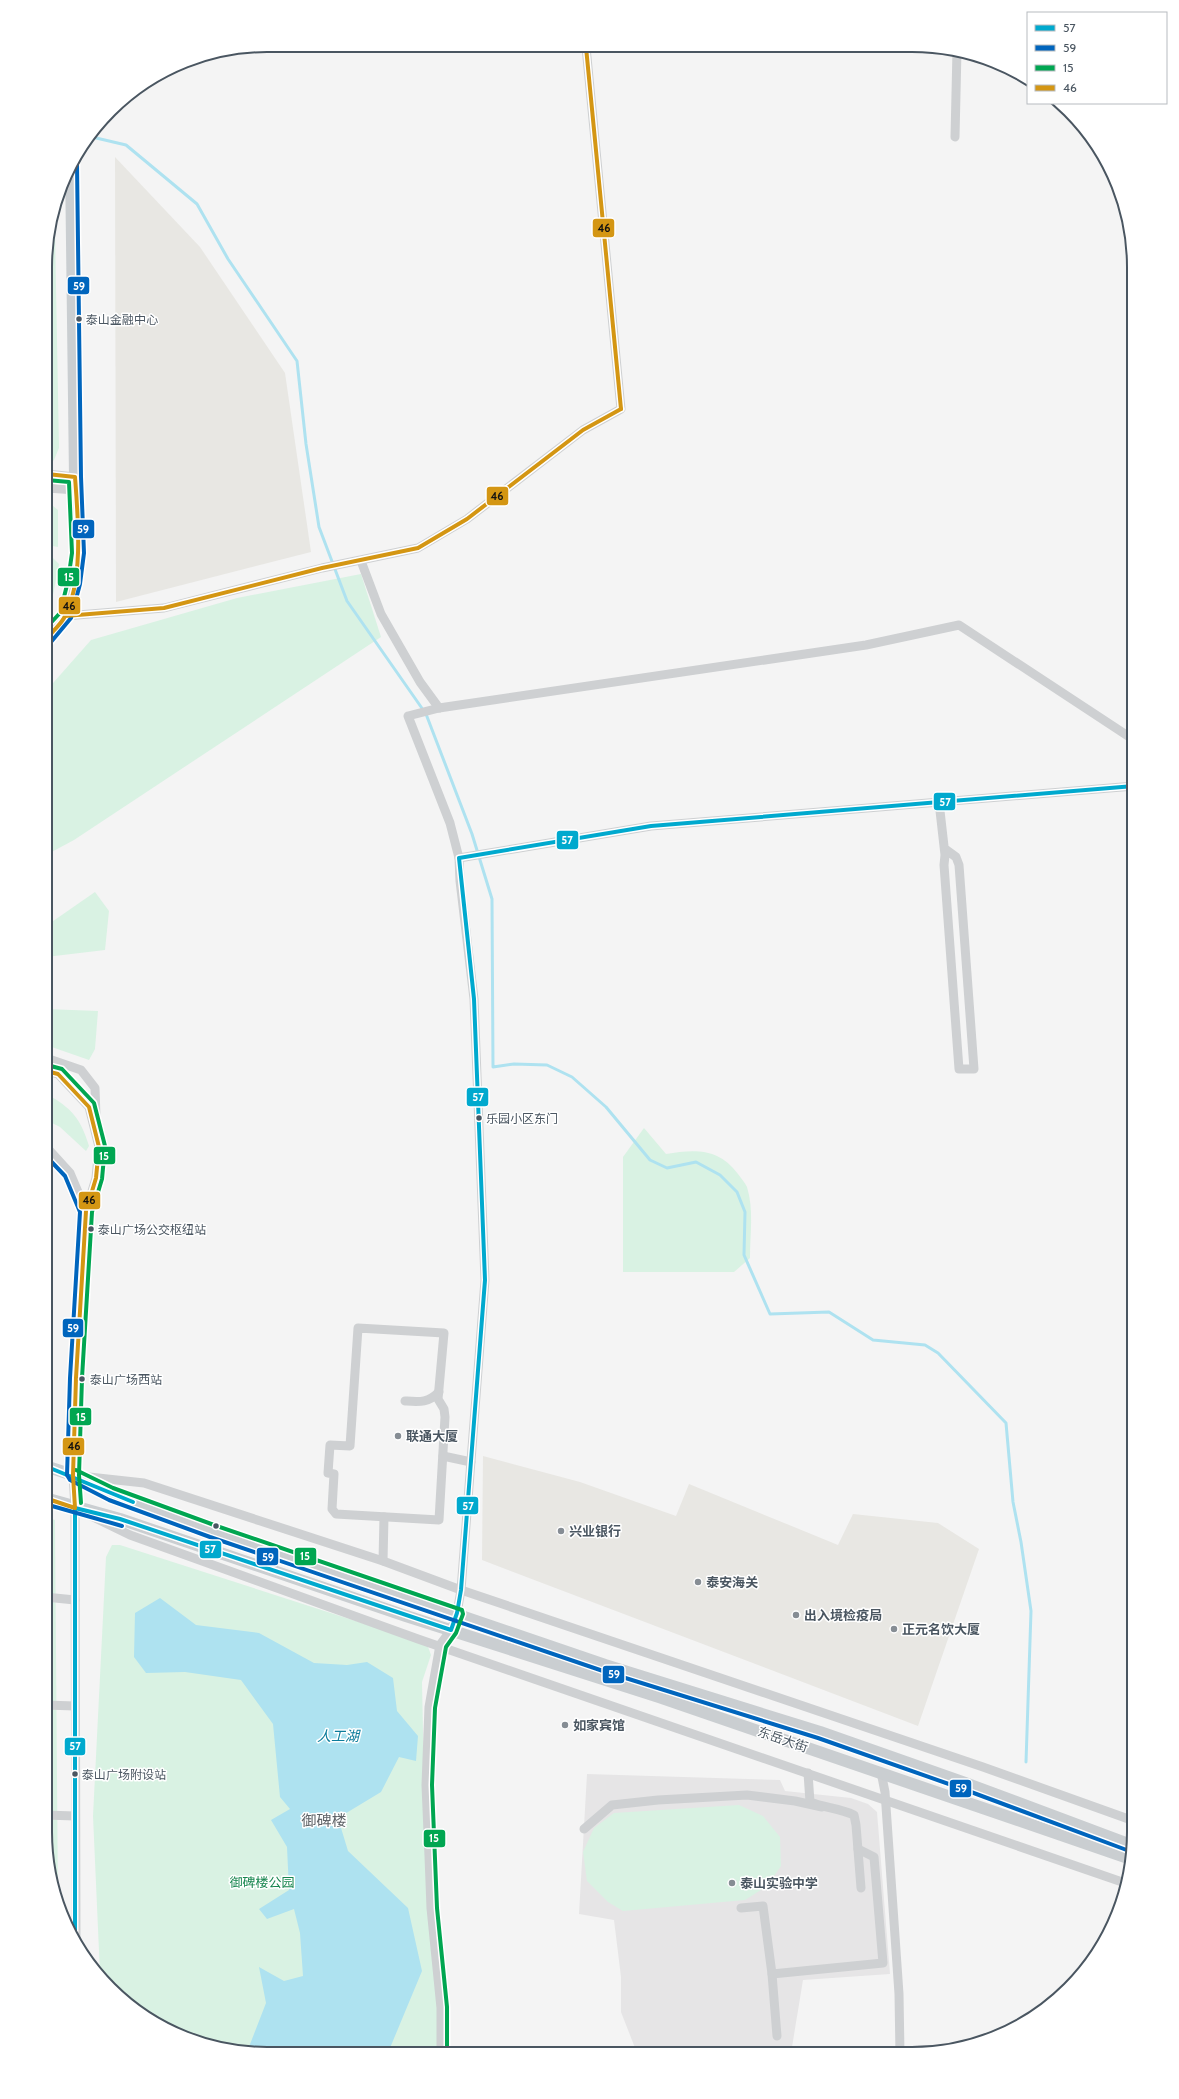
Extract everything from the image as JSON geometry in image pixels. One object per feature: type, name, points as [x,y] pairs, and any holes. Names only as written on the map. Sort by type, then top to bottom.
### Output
[{"type":"main road","points":[[52,631],[65,616],[74,582],[78,553],[75,477],[71,178]]},
{"type":"main road","name":"东岳大街","points":[[52,1468],[73,1475],[111,1494],[205,1528],[606,1665],[827,1735],[965,1783],[1127,1843]]},
{"type":"main road","name":"东岳大街","points":[[52,1500],[75,1508],[120,1519],[451,1630],[659,1697],[1125,1857]]},
{"type":"street","points":[[65,616],[164,608],[322,568],[418,548],[467,519],[583,430],[621,409],[586,52]]},
{"type":"street","points":[[955,136],[957,57]]},
{"type":"street","points":[[52,475],[75,477]]},
{"type":"street","points":[[52,488],[76,490]]},
{"type":"street","points":[[361,561],[381,614],[435,709]]},
{"type":"street","points":[[442,2047],[442,2008],[431,1908],[426,1785],[429,1707],[440,1645],[451,1630],[457,1613],[461,1590],[485,1280],[474,999],[460,881],[463,857],[408,716],[435,709],[866,645],[959,624],[1127,735]]},
{"type":"street","points":[[463,857],[651,826],[1127,787]]},
{"type":"street","points":[[939,802],[944,849],[959,1069],[974,1069],[959,865],[956,857],[944,849]]},
{"type":"street","points":[[52,1060],[81,1070],[95,1088],[97,1138]]},
{"type":"street","points":[[52,1072],[58,1074],[89,1107],[99,1147],[96,1178],[86,1211],[76,1378],[73,1475],[75,1508],[75,1816],[73,1925]]},
{"type":"street","points":[[52,1153],[70,1173],[86,1211]]},
{"type":"street","points":[[358,1328],[444,1333],[439,1392],[438,1399],[444,1409],[445,1416],[439,1520],[336,1514],[332,1509],[334,1474],[328,1473],[330,1445],[350,1446],[358,1328]]},
{"type":"street","points":[[405,1401],[422,1402],[431,1400],[439,1392]]},
{"type":"street","points":[[443,1456],[471,1462]]},
{"type":"street","points":[[73,1475],[144,1483],[383,1561],[461,1590],[983,1767],[1127,1818]]},
{"type":"street","points":[[75,1508],[130,1535],[411,1636],[1121,1882]]},
{"type":"street","points":[[383,1561],[384,1517]]},
{"type":"street","points":[[52,1598],[75,1600]]},
{"type":"street","points":[[52,1705],[75,1706]]},
{"type":"street","points":[[881,1772],[885,1799],[899,1994],[900,2047]]},
{"type":"street","points":[[808,1773],[810,1802]]},
{"type":"street","points":[[584,1829],[612,1805],[658,1800],[747,1795],[810,1802],[822,1807]]},
{"type":"street","points":[[795,1801],[822,1807],[841,1809],[854,1815],[861,1888]]},
{"type":"street","points":[[52,1815],[75,1816]]},
{"type":"street","points":[[772,1974],[883,1963],[874,1857],[858,1849]]},
{"type":"street","points":[[741,1908],[763,1906],[772,1974],[777,2036]]},
{"type":"shaded area","points":[[115,157],[200,247],[285,373],[311,552],[116,602]]},
{"type":"shaded area","points":[[483,1456],[580,1482],[676,1516],[689,1484],[838,1545],[853,1514],[938,1523],[979,1549],[918,1726],[482,1560]]},
{"type":"shaded area","name":"泰山实验中学","points":[[587,1774],[780,1780],[785,1791],[851,1798],[868,1804],[877,1812],[890,1974],[803,1980],[792,2047],[635,2047],[621,2012],[621,1977],[614,1920],[579,1914]]},
{"type":"green space","points":[[55,232],[59,448],[52,462],[52,253]]},
{"type":"green space","points":[[52,505],[58,510],[58,547],[52,546]]},
{"type":"green space","points":[[52,557],[59,564],[52,597]]},
{"type":"green space","points":[[361,574],[381,637],[74,840],[52,852],[52,684],[91,640],[237,598]]},
{"type":"green space","points":[[95,892],[109,911],[105,950],[52,956],[52,922]]},
{"type":"green space","points":[[52,1009],[98,1011],[95,1049],[89,1060],[52,1047]]},
{"type":"green space","points":[[52,1097],[68,1109],[78,1121],[89,1146],[86,1151],[60,1127],[52,1123]]},
{"type":"green space","points":[[644,1128],[666,1154],[697,1151],[706,1152],[723,1159],[731,1165],[747,1187],[751,1213],[750,1258],[734,1272],[623,1272],[623,1157]]},
{"type":"green space","points":[[52,1519],[55,1520],[58,1883],[52,1846]]},
{"type":"green space","name":"御碑楼公园","points":[[112,1545],[120,1545],[427,1644],[431,1655],[422,1682],[425,1828],[439,2033],[438,2047],[253,2047],[211,2040],[185,2031],[148,2011],[125,1994],[100,1968],[93,1816],[106,1557]]},
{"type":"green space","points":[[739,1805],[763,1816],[780,1837],[781,1866],[767,1886],[745,1900],[623,1911],[608,1902],[587,1881],[583,1852],[594,1828],[614,1813]]},
{"type":"water","name":"人工湖","points":[[160,1598],[196,1625],[259,1633],[314,1663],[347,1665],[367,1662],[393,1678],[397,1711],[418,1736],[416,1761],[399,1757],[381,1792],[338,1818],[348,1851],[408,1908],[422,1971],[390,2047],[249,2046],[266,2003],[259,1967],[284,1981],[303,1976],[300,1933],[294,1909],[267,1919],[259,1909],[289,1890],[287,1847],[271,1820],[290,1809],[280,1797],[273,1724],[241,1680],[185,1672],[146,1673],[134,1657],[135,1613]]},
{"type":"waterway","points":[[95,138],[126,145],[197,204],[228,259],[297,361],[306,444],[319,527],[347,601],[426,714],[472,834],[492,899],[493,1067],[514,1064],[547,1065],[572,1077],[606,1107],[650,1160],[667,1168],[696,1162],[720,1175],[737,1192],[745,1212],[744,1255],[770,1314],[829,1312],[873,1340],[925,1345],[938,1353],[1006,1423],[1013,1502],[1021,1542],[1031,1611],[1026,1762]]},
{"type":"transit line","name":"46","points":[[586,52],[621,409]]},
{"type":"transit line","name":"59","points":[[52,641],[71,618],[80,584],[84,553],[81,477],[77,166]]},
{"type":"transit line","name":"46","points":[[65,616],[164,608],[322,568],[418,548],[467,519],[583,430],[621,409]]},
{"type":"transit line","name":"46","points":[[52,475],[75,477],[78,530],[75,586],[64,618],[52,633]]},
{"type":"transit line","name":"15","points":[[52,480],[69,482],[72,553],[68,581],[60,613],[52,622]]},
{"type":"transit line","name":"57","points":[[75,1929],[75,1508],[120,1519],[451,1630],[457,1613],[461,1590],[485,1280],[474,999],[459,858],[651,826],[1127,787]]},
{"type":"transit line","name":"15","points":[[52,1066],[62,1069],[94,1103],[105,1146],[102,1179],[92,1212],[82,1378],[79,1475],[81,1503]]},
{"type":"transit line","name":"46","points":[[52,1072],[58,1074],[89,1107],[99,1147],[96,1178],[86,1211],[76,1378],[73,1475],[75,1508],[52,1500]]},
{"type":"transit line","name":"59","points":[[52,1162],[65,1176],[80,1212],[70,1378],[67,1475],[70,1480],[109,1500],[210,1537],[603,1671],[818,1738],[963,1789],[1126,1850]]},
{"type":"transit line","name":"57","points":[[52,1469],[133,1502]]},
{"type":"transit line","name":"15","points":[[76,1470],[113,1488],[214,1525],[462,1610],[463,1614],[456,1633],[446,1647],[435,1708],[432,1785],[437,1908],[447,2007],[447,2047]]},
{"type":"transit line","name":"59","points":[[52,1506],[122,1526]]},
{"type":"place","name":"泰山金融中心","points":[[79,319]]},
{"type":"place","name":"乐园小区东门","points":[[479,1118]]},
{"type":"place","name":"泰山广场公交枢纽站","points":[[91,1229]]},
{"type":"place","name":"泰山广场西站","points":[[82,1379]]},
{"type":"place","name":"联通大厦","points":[[398,1436]]},
{"type":"place","name":"兴业银行","points":[[561,1531]]},
{"type":"place","name":"泰安海关","points":[[698,1582]]},
{"type":"place","name":"出入境检疫局","points":[[796,1615]]},
{"type":"place","name":"正元名饮大厦","points":[[894,1629]]},
{"type":"place","name":"如家宾馆","points":[[565,1725]]},
{"type":"place","name":"泰山广场附设站","points":[[75,1774]]},
{"type":"place","name":"泰山实验中学","points":[[732,1883]]},
{"type":"district","name":"御碑楼","points":[[324,1821]]}]
